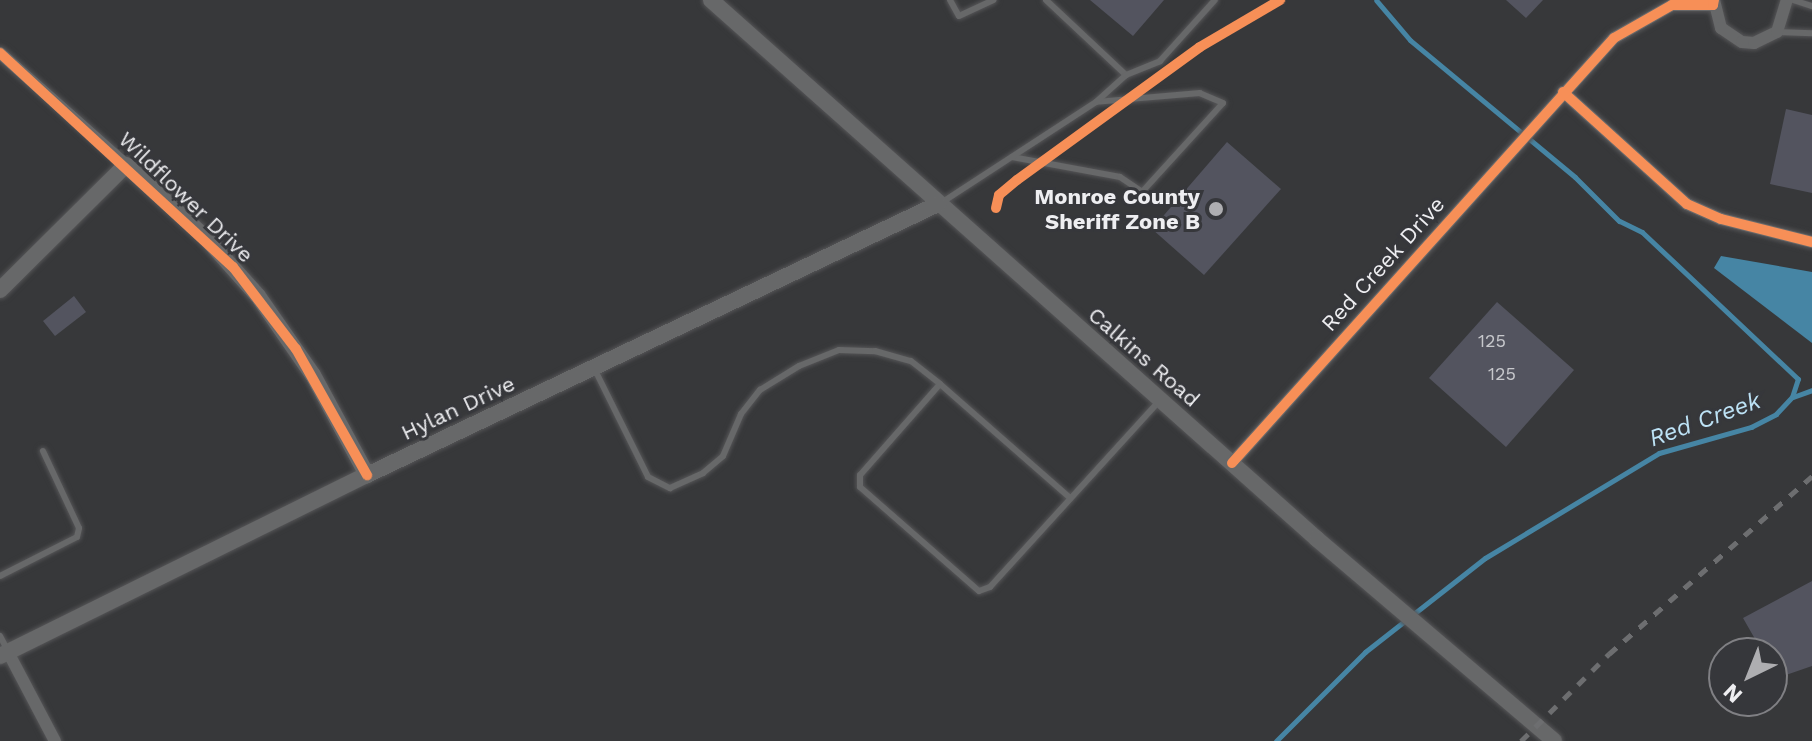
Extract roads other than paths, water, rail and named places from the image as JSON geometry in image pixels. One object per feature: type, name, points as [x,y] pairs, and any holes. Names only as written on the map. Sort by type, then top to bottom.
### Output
[{"type":"main road","name":"Calkins Road","points":[[711,0],[1160,400],[1554,741]]},
{"type":"main road","points":[[0,290],[126,165]]},
{"type":"main road","name":"Wildflower Drive","points":[[126,165],[206,238],[258,296],[313,375],[367,475]]},
{"type":"main road","name":"Hylan Drive","points":[[4,654],[367,475],[938,204]]},
{"type":"street","points":[[1713,2],[1721,28],[1742,42],[1754,43],[1777,32],[1784,22],[1790,0]]},
{"type":"street","name":"Red Creek Drive","points":[[1232,463],[1563,92],[1634,23],[1672,5],[1713,2]]},
{"type":"street","name":"Wildflower Drive","points":[[0,53],[126,165]]},
{"type":"street","points":[[1563,92],[1687,204],[1721,219],[1812,242]]},
{"type":"street","points":[[4,654],[55,741]]},
{"type":"lane","points":[[950,0],[959,16],[993,0]]},
{"type":"lane","points":[[938,204],[1096,102],[1126,75],[1160,61],[1215,0]]},
{"type":"lane","points":[[1790,0],[1812,6]]},
{"type":"lane","points":[[1048,1],[1126,75]]},
{"type":"lane","points":[[1777,32],[1812,33]]},
{"type":"lane","points":[[1012,157],[1120,177],[1142,192],[1223,103],[1200,93],[1096,102]]},
{"type":"lane","points":[[594,368],[648,477],[670,488],[703,473],[723,456],[741,414],[760,390],[839,350],[875,351],[911,361],[1070,498]]},
{"type":"lane","points":[[940,384],[860,475],[860,487],[969,587],[979,591],[990,587],[1160,400]]},
{"type":"lane","points":[[0,576],[77,537],[79,528],[43,451]]},
{"type":"lane","points":[[0,636],[4,654]]},
{"type":"water","points":[[1721,256],[1812,272],[1812,343],[1714,268]]},
{"type":"waterway","name":"Red Creek","points":[[1276,741],[1365,652],[1485,558],[1659,453],[1751,427],[1776,414],[1792,397],[1798,379],[1642,232],[1619,221],[1575,177],[1410,40],[1376,0]]},
{"type":"waterway","points":[[1793,397],[1812,390]]},
{"type":"railway","points":[[1521,741],[1609,654],[1812,476]]},
{"type":"place","name":"Monroe County Sheriff Zone B","points":[[1216,209]]}]
